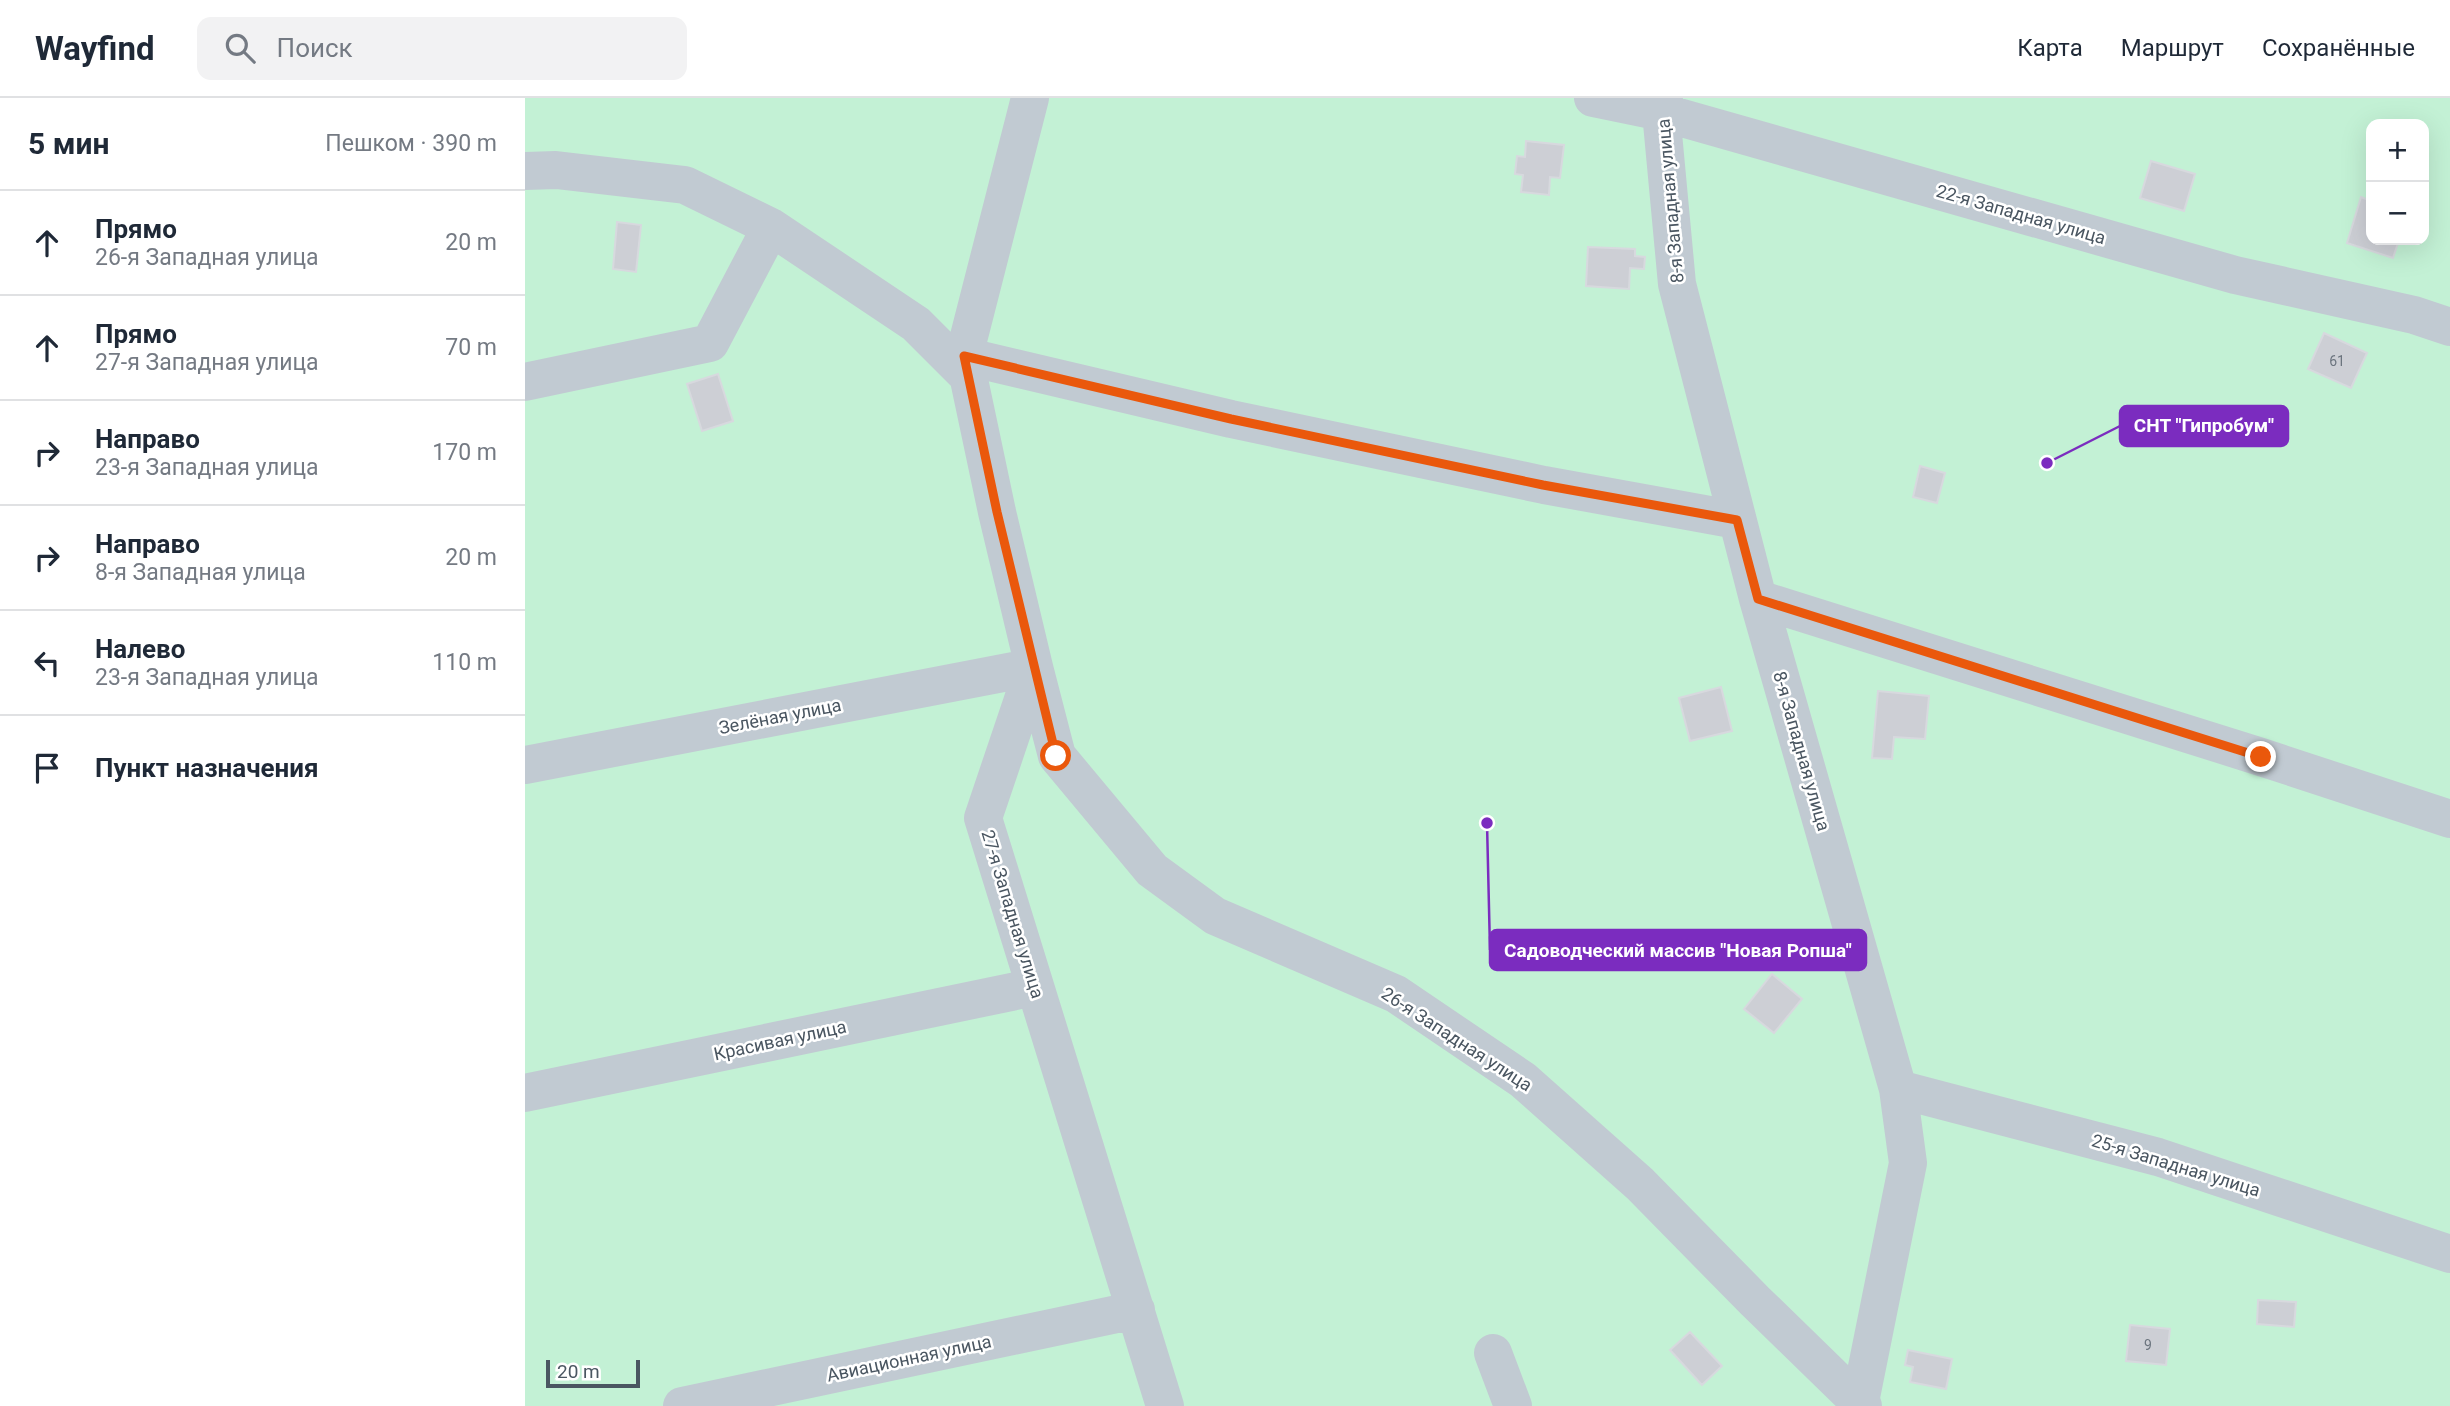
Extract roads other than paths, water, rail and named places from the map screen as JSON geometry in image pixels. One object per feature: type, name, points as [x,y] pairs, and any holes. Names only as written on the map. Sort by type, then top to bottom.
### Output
[{"type":"street","points":[[1030,98],[966,366],[1034,667]]},
{"type":"street","name":"22-я Западная улица","points":[[1593,98],[1663,105],[2235,275],[2414,316],[2450,327]]},
{"type":"street","name":"8-я Западная улица","points":[[1663,105],[1677,284],[1758,599],[1898,1088],[1908,1163],[1862,1404]]},
{"type":"street","points":[[525,171],[556,170],[685,185],[771,227],[916,324],[966,366],[1543,485],[1737,520]]},
{"type":"street","points":[[525,382],[710,343],[771,227]]},
{"type":"street","points":[[1758,599],[2450,819]]},
{"type":"street","name":"Зелёная улица","points":[[525,765],[1034,667]]},
{"type":"street","name":"27-я Западная улица","points":[[1034,667],[983,818],[1165,1406]]},
{"type":"street","name":"26-я Западная улица","points":[[1034,667],[1056,756],[1152,870],[1215,916],[1396,994],[1523,1080],[1640,1184],[1755,1301],[1862,1404]]},
{"type":"street","name":"Красивая улица","points":[[525,1093],[1035,988]]},
{"type":"street","name":"25-я Западная улица","points":[[1898,1088],[2158,1157],[2450,1254]]},
{"type":"street","name":"Авиационная улица","points":[[682,1406],[1136,1310]]},
{"type":"street","points":[[1493,1353],[1513,1406]]},
{"type":"place","name":"СНТ \"Гипробум\"","points":[[2047,463]]},
{"type":"place","name":"Садоводческий массив \"Новая Ропша\"","points":[[1487,823]]}]
